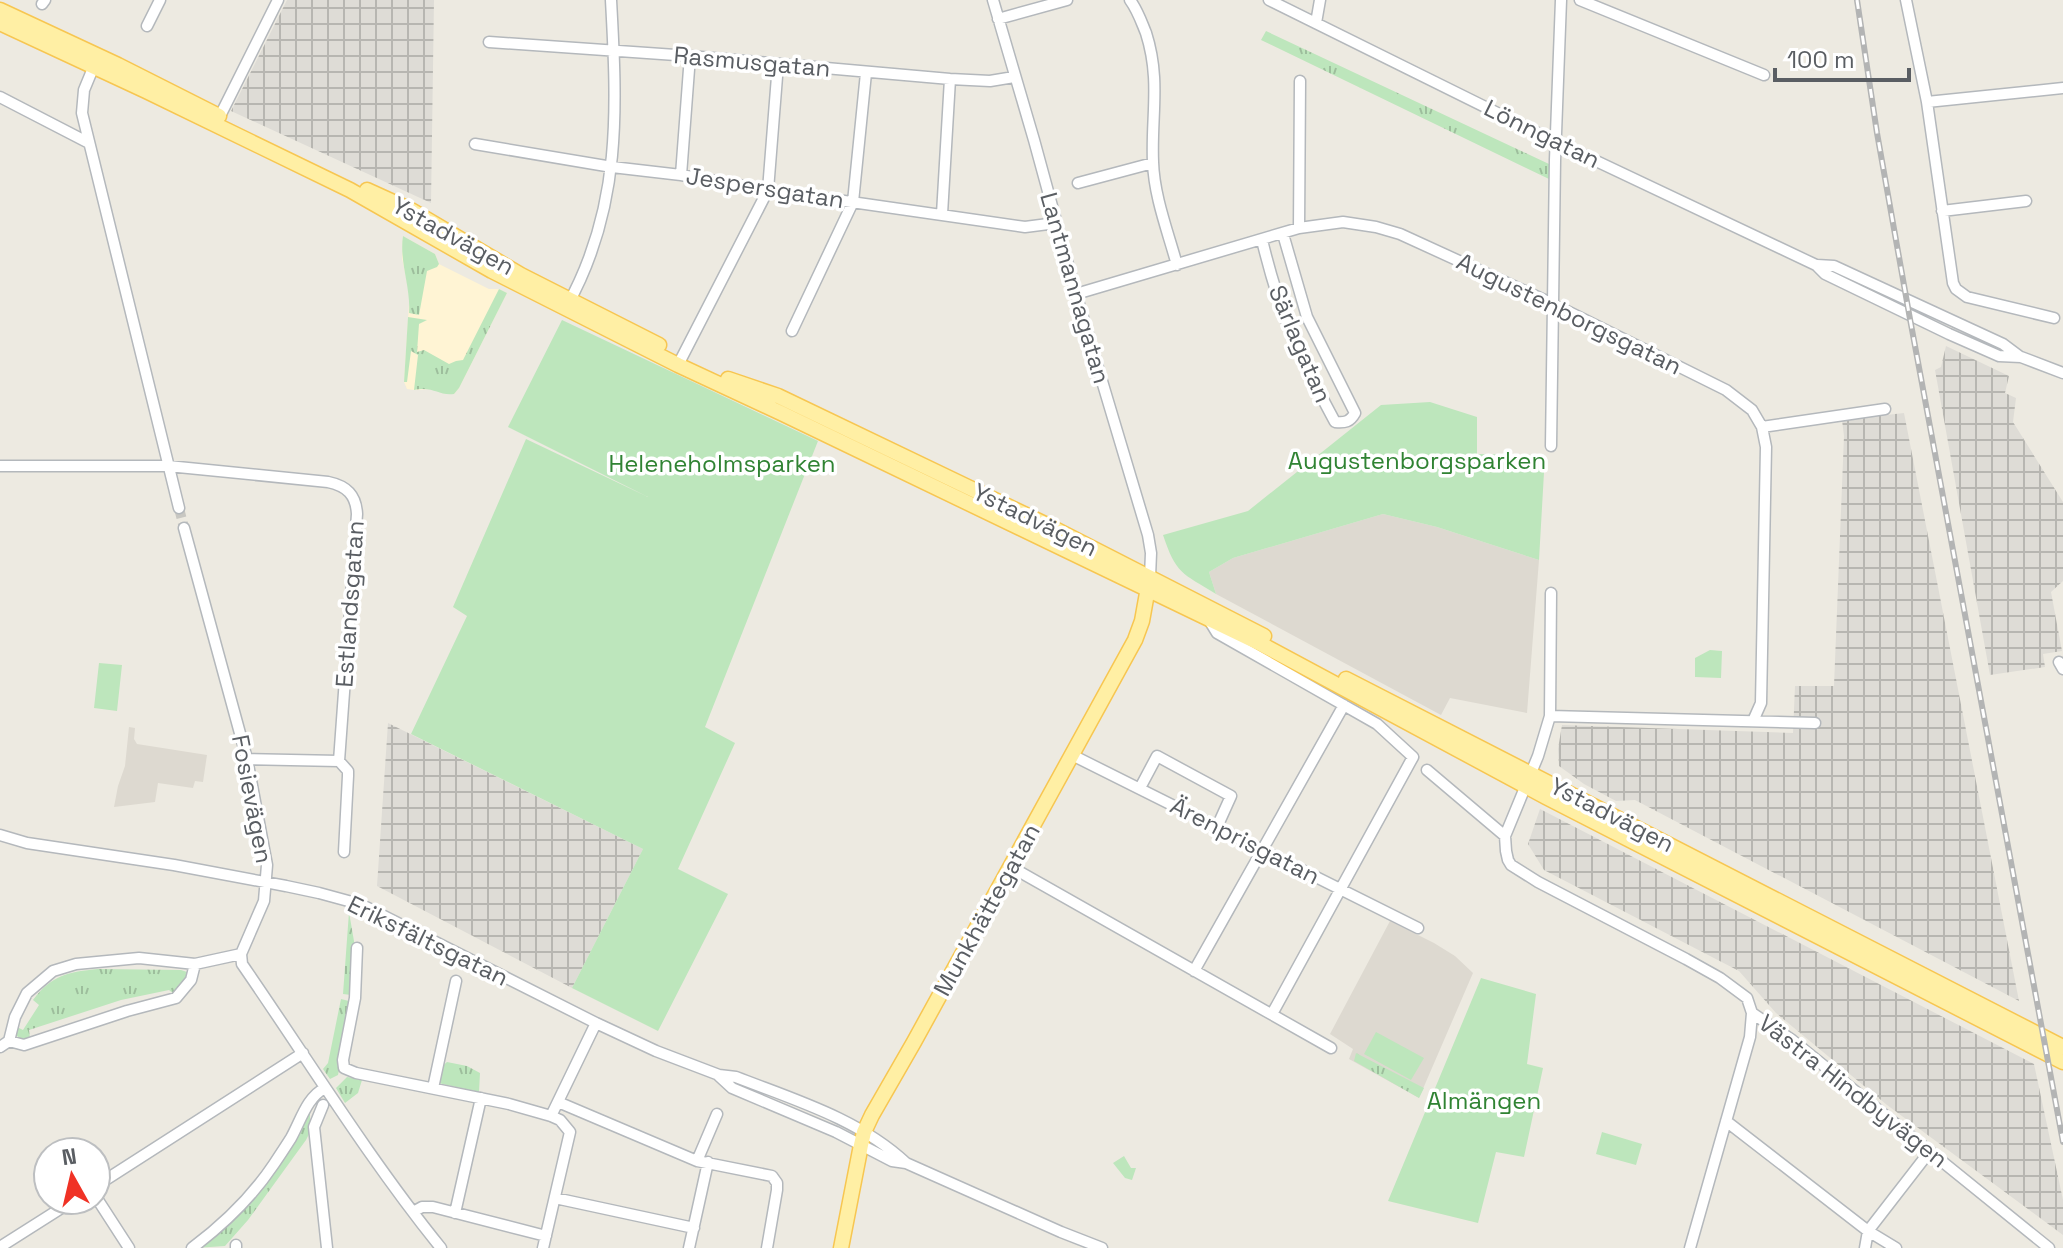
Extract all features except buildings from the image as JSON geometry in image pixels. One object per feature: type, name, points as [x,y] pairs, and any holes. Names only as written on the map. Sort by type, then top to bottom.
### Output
[{"type":"main road","name":"Ystadvägen","points":[[0,10],[350,190],[452,249],[568,304],[781,413],[1149,583],[2063,1062]]},
{"type":"main road","name":"Ystadvägen","points":[[0,23],[96,61]]},
{"type":"main road","name":"Ystadvägen","points":[[1149,583],[1209,620],[2063,1047]]},
{"type":"main road","name":"Munkhättegatan","points":[[841,1248],[862,1139],[1135,640],[1149,583]]},
{"type":"street","points":[[147,26],[160,0]]},
{"type":"street","points":[[217,120],[278,0]]},
{"type":"street","points":[[568,304],[594,244],[609,190],[616,103],[611,0]]},
{"type":"street","name":"Lantmannagatan","points":[[993,0],[1148,535],[1151,553],[1149,583]]},
{"type":"street","points":[[998,19],[1067,0]]},
{"type":"street","points":[[1130,0],[1138,10],[1154,68],[1153,163],[1177,265]]},
{"type":"street","name":"Lönngatan","points":[[1269,0],[1556,142],[1816,265],[1834,266],[2003,344],[2021,357],[2063,373]]},
{"type":"street","points":[[1316,23],[1320,0]]},
{"type":"street","points":[[1551,446],[1561,0]]},
{"type":"street","points":[[1580,0],[1764,75]]},
{"type":"street","points":[[1906,0],[1927,102],[1953,283],[1961,293],[1974,299],[2054,318]]},
{"type":"street","name":"Rasmusgatan","points":[[489,42],[950,79],[990,81],[1014,77]]},
{"type":"street","points":[[681,175],[690,56]]},
{"type":"street","points":[[96,61],[82,103],[89,143],[179,508]]},
{"type":"street","points":[[680,361],[768,190],[778,64]]},
{"type":"street","points":[[792,331],[853,202],[866,73]]},
{"type":"street","points":[[942,214],[950,79]]},
{"type":"street","points":[[1299,228],[1300,81]]},
{"type":"street","points":[[1927,102],[2063,88]]},
{"type":"street","points":[[0,97],[89,143]]},
{"type":"street","name":"Jespersgatan","points":[[475,144],[1025,227],[1056,223]]},
{"type":"street","points":[[1078,183],[1153,163]]},
{"type":"street","points":[[1942,211],[2026,201]]},
{"type":"street","name":"Augustenborgsgatan","points":[[1076,294],[1299,228],[1343,222],[1376,227],[1400,234],[1553,304],[1726,390],[1752,410],[1762,427]]},
{"type":"street","name":"Särlagatan","points":[[1262,240],[1281,305],[1302,359],[1335,422],[1344,423],[1355,413],[1307,317],[1283,234]]},
{"type":"street","points":[[1753,721],[1761,703],[1766,460],[1762,427],[1885,409]]},
{"type":"street","points":[[0,466],[168,466]]},
{"type":"street","name":"Estlandsgatan","points":[[168,466],[328,482],[346,489],[354,499],[357,514],[339,761],[348,771],[344,852]]},
{"type":"street","name":"Fosievägen","points":[[184,528],[247,759],[267,865],[264,901],[241,954]]},
{"type":"street","points":[[1505,836],[1538,756],[1550,716],[1551,593]]},
{"type":"street","name":"Ystadvägen","points":[[1209,620],[1217,633],[1377,724],[1413,757],[1340,889]]},
{"type":"street","points":[[1194,971],[1344,705]]},
{"type":"street","points":[[1550,716],[1815,723]]},
{"type":"street","name":"Ärenprisgatan","points":[[1072,755],[1418,928]]},
{"type":"street","points":[[1140,788],[1157,756],[1231,796],[1217,827]]},
{"type":"street","points":[[247,759],[339,761]]},
{"type":"street","name":"Västra Hindbyvägen","points":[[1427,770],[1505,836],[1511,865],[1720,978],[1747,998],[1752,1013],[1792,1040],[2049,1248]]},
{"type":"street","name":"Eriksfältsgatan","points":[[0,835],[27,843],[174,865],[319,893],[366,907],[596,1023],[656,1051],[719,1075],[732,1088],[836,1132],[862,1139],[892,1161],[906,1163],[1076,1243],[1102,1248]]},
{"type":"street","name":"Eriksfältsgatan","points":[[0,843],[27,843]]},
{"type":"street","points":[[1011,867],[1331,1048]]},
{"type":"street","points":[[1272,1014],[1340,889]]},
{"type":"street","points":[[357,948],[355,998],[344,1068],[509,1104],[560,1120],[570,1132]]},
{"type":"street","points":[[195,964],[191,980],[176,998],[24,1045],[4,1044],[27,993],[53,971],[76,964],[139,958],[195,964],[241,954],[242,964],[325,1088],[441,1248]]},
{"type":"street","points":[[433,1088],[456,981]]},
{"type":"street","points":[[1690,1248],[1750,1037],[1752,1013]]},
{"type":"street","points":[[551,1116],[596,1023]]},
{"type":"street","points":[[112,1176],[303,1053]]},
{"type":"street","points":[[192,1248],[219,1228],[244,1202],[273,1166],[311,1099],[325,1088]]},
{"type":"street","points":[[455,1213],[481,1098]]},
{"type":"street","points":[[558,1102],[702,1162],[772,1176],[777,1190],[767,1248]]},
{"type":"street","points":[[323,1105],[314,1127],[327,1248]]},
{"type":"street","points":[[543,1248],[576,1110]]},
{"type":"street","points":[[689,1248],[702,1162],[717,1114]]},
{"type":"street","points":[[1726,1121],[1868,1231],[1896,1248]]},
{"type":"street","points":[[1865,1248],[1868,1231],[1930,1151]]},
{"type":"street","points":[[555,1198],[694,1228]]},
{"type":"street","points":[[413,1212],[422,1207],[433,1207],[546,1236]]},
{"type":"street","points":[[0,1247],[49,1216]]},
{"type":"street","points":[[108,1216],[129,1248]]},
{"type":"shaded area","points":[[287,0],[434,0],[431,203],[231,111]]},
{"type":"shaded area","points":[[403,236],[435,254],[439,264],[489,289],[507,293],[454,394],[431,389],[407,389],[404,382],[409,292],[402,258]]},
{"type":"shaded area","points":[[1946,346],[2009,376],[2005,393],[2016,398],[2013,422],[2063,502],[2063,581],[2051,592],[2062,651],[2043,654],[2045,667],[1990,675],[1935,370],[1941,367]]},
{"type":"shaded area","points":[[1904,413],[2019,1001],[1635,800],[1616,801],[1559,766],[1562,725],[1793,733],[1795,686],[1834,686],[1844,436],[1842,420]]},
{"type":"shaded area","points":[[1383,514],[1437,527],[1539,560],[1527,713],[1450,698],[1441,715],[1216,594],[1209,572],[1233,558]]},
{"type":"shaded area","points":[[388,723],[643,849],[572,988],[377,886]]},
{"type":"shaded area","points":[[129,727],[135,728],[137,744],[207,755],[203,782],[195,781],[193,788],[158,783],[155,802],[114,807],[125,766]]},
{"type":"shaded area","points":[[1540,809],[2034,1064],[2063,1200],[2063,1235],[1887,1105],[1776,1013],[1739,971],[1544,870],[1528,844]]},
{"type":"shaded area","points":[[1390,921],[1455,956],[1473,973],[1419,1098],[1349,1059],[1353,1049],[1330,1034]]},
{"type":"green space","points":[[1266,31],[1549,164],[1549,179],[1261,40]]},
{"type":"green space","points":[[403,236],[435,254],[439,264],[427,271],[419,315],[409,313]]},
{"type":"green space","points":[[499,289],[507,293],[454,394],[414,390],[418,355],[411,351],[407,382],[404,382],[408,317],[427,320],[419,324],[417,352],[424,350],[449,364],[463,360]]},
{"type":"green space","name":"Heleneholmsparken","points":[[562,320],[818,441],[705,727],[735,743],[678,869],[728,894],[658,1031],[572,988],[643,849],[411,734],[467,616],[453,607],[526,439],[648,497],[508,427]]},
{"type":"green space","name":"Augustenborgsparken","points":[[1430,402],[1477,417],[1477,454],[1545,455],[1539,560],[1437,527],[1383,514],[1233,558],[1209,572],[1216,594],[1188,576],[1172,558],[1163,535],[1248,511],[1381,405]]},
{"type":"green space","points":[[1710,650],[1722,651],[1721,678],[1695,677],[1695,658]]},
{"type":"green space","points":[[99,663],[122,665],[117,711],[94,708]]},
{"type":"green space","points":[[349,912],[355,947],[351,995],[343,994]]},
{"type":"green space","points":[[98,969],[187,972],[174,994],[169,990],[121,1000],[29,1030],[30,1038],[17,1036],[17,1027],[23,1030],[39,1005],[33,1000],[47,985],[69,974]]},
{"type":"green space","name":"Almängen","points":[[1481,978],[1536,994],[1527,1064],[1543,1068],[1524,1157],[1496,1152],[1478,1223],[1388,1201]]},
{"type":"green space","points":[[341,999],[350,1004],[337,1064],[338,1075],[330,1079],[323,1069],[328,1063]]},
{"type":"green space","points":[[1376,1032],[1424,1058],[1411,1080],[1364,1054]]},
{"type":"green space","points":[[1356,1053],[1424,1088],[1419,1098],[1354,1061]]},
{"type":"green space","points":[[447,1062],[467,1066],[480,1073],[479,1092],[438,1083],[440,1068]]},
{"type":"green space","points":[[347,1077],[362,1080],[358,1093],[345,1103],[336,1088]]},
{"type":"green space","points":[[310,1106],[310,1132],[306,1140],[248,1220],[225,1246],[195,1248],[239,1209]]},
{"type":"green space","points":[[1602,1132],[1642,1144],[1636,1165],[1596,1154]]},
{"type":"green space","points":[[1124,1156],[1131,1168],[1136,1168],[1132,1180],[1125,1178],[1113,1163]]},
{"type":"tunnel","points":[[179,508],[184,528]]},
{"type":"railway","points":[[1857,0],[1910,319],[2063,1142]]}]
